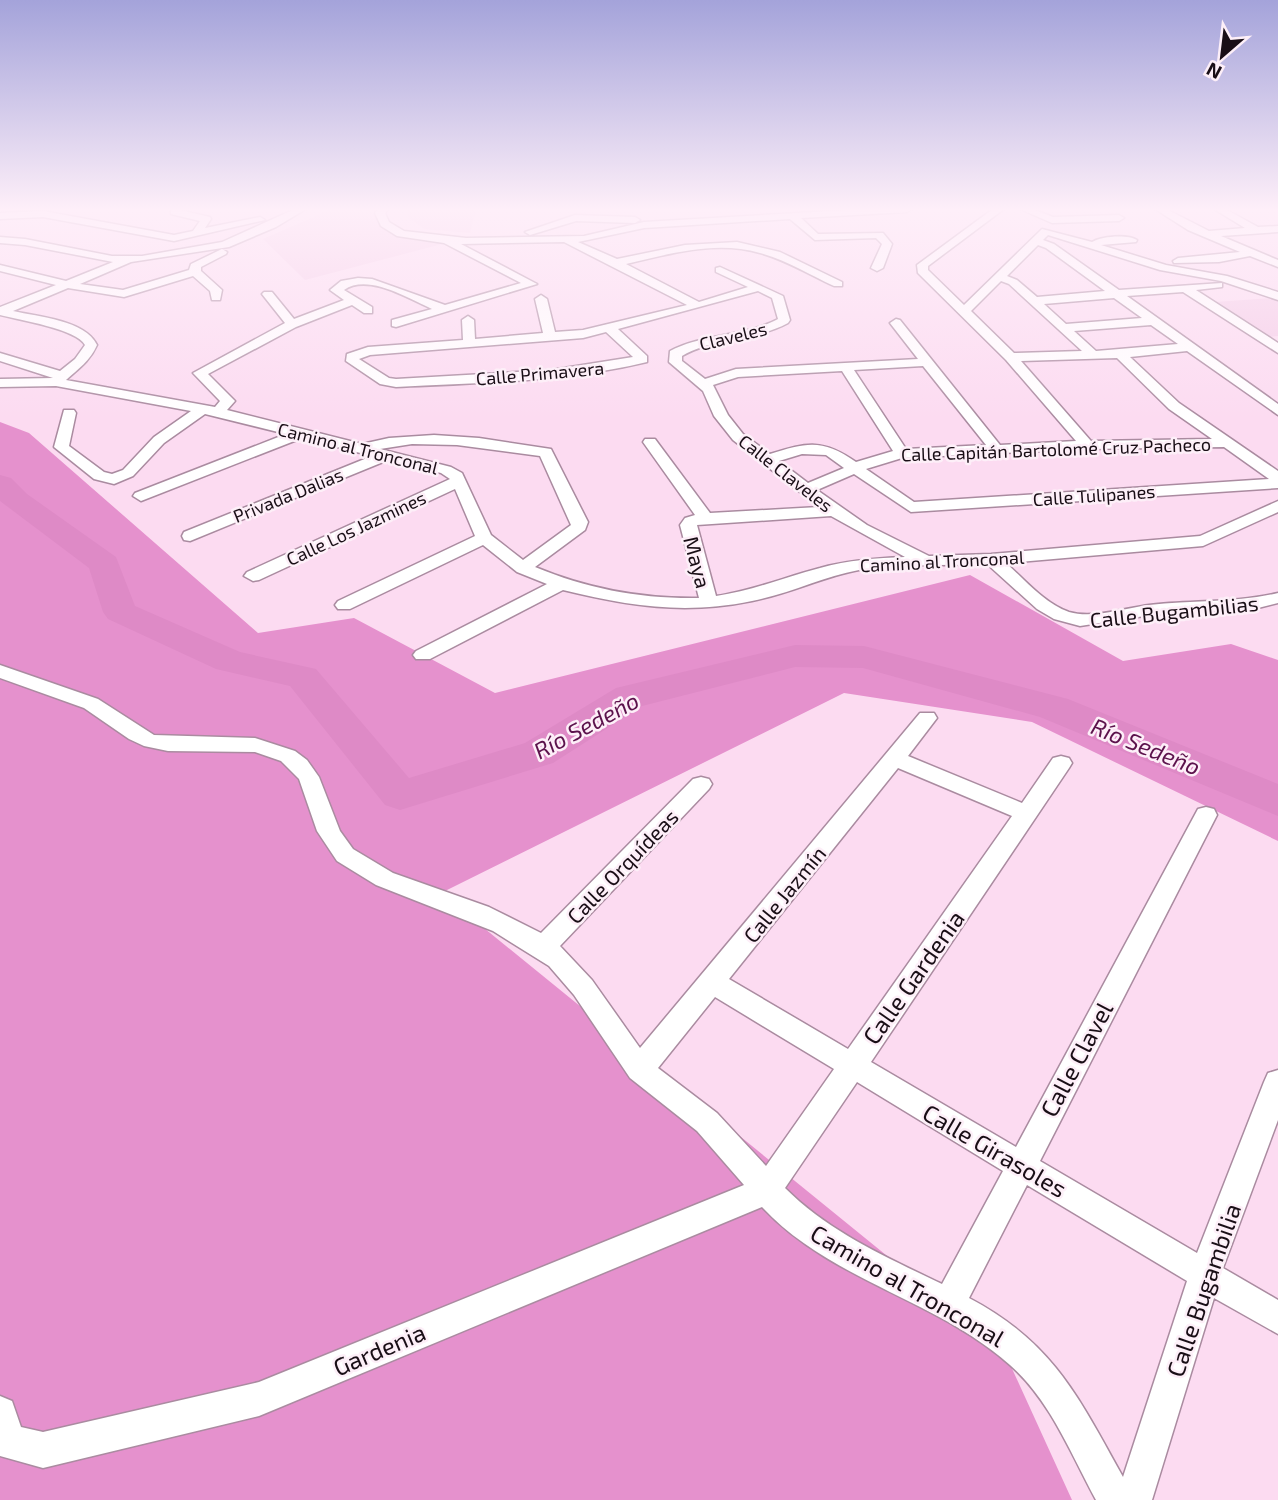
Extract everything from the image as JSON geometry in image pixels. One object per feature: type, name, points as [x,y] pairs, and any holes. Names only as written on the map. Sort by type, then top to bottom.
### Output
[{"type":"street","points":[[44,279],[124,293],[171,279]]},
{"type":"street","points":[[1,311],[82,279]]},
{"type":"street","points":[[203,279],[216,290],[216,298]]},
{"type":"street","points":[[396,323],[531,284],[521,279]]},
{"type":"street","points":[[648,279],[698,306]]},
{"type":"street","points":[[738,279],[757,288]]},
{"type":"street","points":[[827,279],[838,284]]},
{"type":"street","points":[[933,279],[1011,357],[1087,445]]},
{"type":"street","points":[[965,310],[998,279]]},
{"type":"street","points":[[1005,279],[1013,282],[1035,301],[1091,354]]},
{"type":"street","points":[[1098,279],[1278,411]]},
{"type":"street","points":[[1224,279],[1278,296]]},
{"type":"street","points":[[368,310],[336,290],[349,282],[373,281],[441,309]]},
{"type":"street","points":[[1035,301],[1241,284]]},
{"type":"street","points":[[468,320],[469,343],[583,334],[698,306],[757,288]]},
{"type":"street","name":"Claveles","points":[[676,354],[691,346],[760,332],[784,320],[777,296],[757,288]]},
{"type":"street","points":[[1185,288],[1278,349]]},
{"type":"street","points":[[268,294],[292,324]]},
{"type":"street","points":[[541,299],[550,336]]},
{"type":"street","points":[[69,413],[61,447],[99,476],[114,480],[128,473],[159,440],[228,401],[200,373],[292,324],[354,301]]},
{"type":"street","points":[[0,357],[59,379],[79,365],[91,345],[87,337],[73,330],[1,311]]},
{"type":"street","points":[[1064,328],[1154,321]]},
{"type":"street","points":[[897,323],[996,449]]},
{"type":"street","name":"Calle Primavera","points":[[469,343],[368,351],[352,357],[353,361],[391,382],[524,377],[606,368],[642,359],[609,328]]},
{"type":"street","points":[[1011,357],[1120,354],[1190,347]]},
{"type":"street","name":"Calle Claveles","points":[[676,354],[679,365],[704,384],[713,395],[727,425],[768,460],[834,511],[871,534],[927,561]]},
{"type":"street","points":[[1120,354],[1174,406],[1278,480]]},
{"type":"street","points":[[704,384],[736,373],[928,362]]},
{"type":"street","points":[[845,366],[902,454]]},
{"type":"street","name":"Camino al Tronconal","points":[[0,383],[59,379],[211,411],[453,473],[484,538],[523,568],[561,584],[644,603],[709,603],[752,596],[845,567],[991,559],[1203,541],[1278,506]]},
{"type":"street","points":[[141,496],[301,433]]},
{"type":"street","points":[[362,449],[400,440],[444,439],[546,452],[580,522],[579,527],[523,568]]},
{"type":"street","points":[[650,442],[698,519],[834,511]]},
{"type":"street","name":"Calle Capitán Bartolomé Cruz Pacheco","points":[[807,489],[877,459],[902,454],[1087,445],[1227,443]]},
{"type":"street","points":[[768,460],[801,449],[821,448],[840,455],[859,468]]},
{"type":"street","name":"Privada Dalias","points":[[190,536],[386,455]]},
{"type":"street","name":"Calle Tulipanes","points":[[859,468],[911,507],[1278,480]]},
{"type":"street","name":"Calle Los Jazmines","points":[[253,576],[459,481]]},
{"type":"street","points":[[1257,515],[1278,524]]},
{"type":"street","name":"Maya","points":[[698,519],[688,525],[709,603]]},
{"type":"street","points":[[344,605],[484,538]]},
{"type":"street","name":"Calle Bugambilias","points":[[991,559],[1043,605],[1069,618],[1080,620],[1151,610],[1258,603],[1278,598]]},
{"type":"street","points":[[423,655],[561,584]]},
{"type":"street","name":"Camino al Tronconal","points":[[0,671],[88,702],[136,736],[153,741],[238,743],[265,747],[286,754],[302,766],[312,782],[328,832],[343,853],[369,872],[482,914],[543,947],[569,971],[640,1069],[711,1125],[766,1191],[819,1238],[995,1331],[1025,1355],[1052,1388],[1116,1500]]},
{"type":"street","name":"Calle Jazmín","points":[[640,1069],[927,718]]},
{"type":"street","points":[[894,758],[1026,813]]},
{"type":"street","name":"Calle Gardenia","points":[[766,1191],[1061,763]]},
{"type":"street","name":"Calle Orquídeas","points":[[543,947],[701,784]]},
{"type":"street","name":"Calle Clavel","points":[[948,1305],[1206,815]]},
{"type":"street","name":"Calle Girasoles","points":[[712,982],[1278,1318]]},
{"type":"street","name":"Calle Bugambilia","points":[[1135,1500],[1205,1274],[1278,1082]]},
{"type":"street","name":"Gardenia","points":[[0,1413],[8,1443],[43,1450],[259,1399],[766,1191]]},
{"type":"shaded area","points":[[1272,298],[1278,302],[1278,336],[1268,337],[1215,302]]},
{"type":"shaded area","points":[[0,422],[29,433],[258,633],[354,618],[495,693],[970,575],[1123,661],[1231,644],[1278,660],[1278,841],[1032,722],[844,693],[441,893],[1004,1351],[1072,1500],[0,1500]]},
{"type":"waterway","name":"Río Sedeño","points":[[0,484],[16,500],[104,564],[120,612],[229,661],[303,677],[400,795],[539,753],[629,697],[795,656],[864,657],[1054,708],[1278,801]]}]
